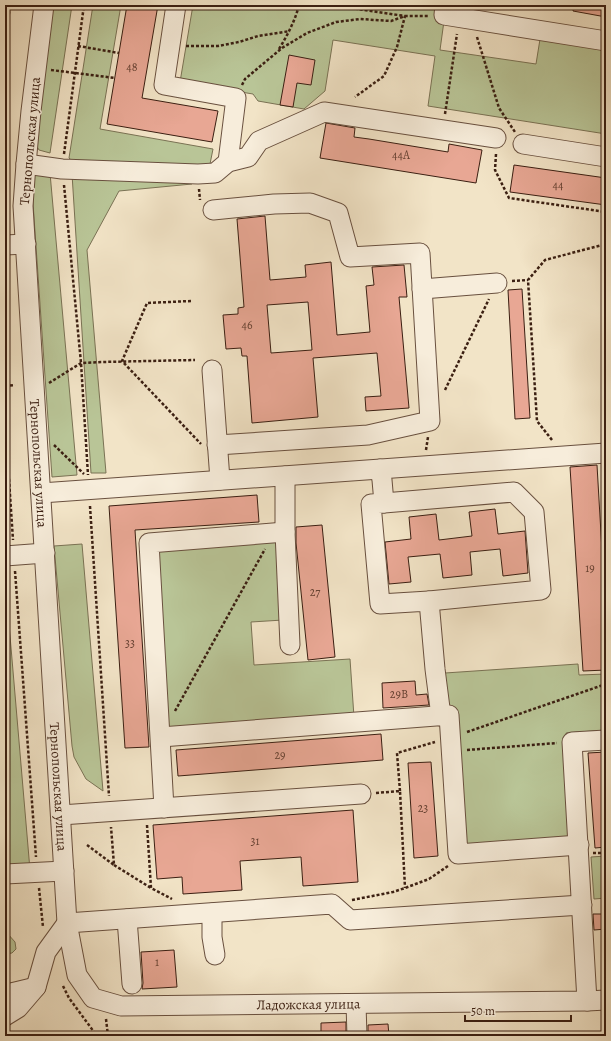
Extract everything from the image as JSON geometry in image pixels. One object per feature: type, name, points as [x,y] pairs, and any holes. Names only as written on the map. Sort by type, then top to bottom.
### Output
[{"type":"street","name":"Тернопольская улица","points":[[44,5],[30,111],[23,206],[67,923]]},
{"type":"street","points":[[176,5],[164,85],[236,98],[228,162]]},
{"type":"street","points":[[455,14],[606,41]]},
{"type":"street","points":[[26,164],[62,169],[198,174],[215,173],[228,162],[248,157],[258,141],[324,112],[496,138]]},
{"type":"street","points":[[523,144],[606,157]]},
{"type":"street","points":[[41,493],[89,490],[219,463],[368,435],[430,421],[420,253],[350,257],[338,213],[310,203],[274,204],[213,210]]},
{"type":"street","points":[[5,245],[26,244]]},
{"type":"street","points":[[422,289],[497,283]]},
{"type":"street","points":[[212,370],[219,463]]},
{"type":"street","points":[[219,463],[285,476],[606,453]]},
{"type":"street","points":[[380,469],[384,503]]},
{"type":"street","points":[[285,476],[279,532],[290,645]]},
{"type":"street","points":[[514,492],[534,512],[541,590],[429,601],[380,604],[371,504],[384,503],[514,492]]},
{"type":"street","points":[[155,808],[161,737],[149,543],[279,532]]},
{"type":"street","points":[[9,556],[45,554]]},
{"type":"street","points":[[429,601],[441,716]]},
{"type":"street","points":[[161,737],[449,715],[458,854],[578,845]]},
{"type":"street","points":[[587,1001],[590,970],[582,905],[572,742],[606,740]]},
{"type":"street","points":[[61,815],[361,794]]},
{"type":"street","points":[[5,874],[64,871]]},
{"type":"street","points":[[5,1016],[18,1008],[36,988],[46,952],[67,923],[332,904],[350,920],[582,905]]},
{"type":"street","points":[[212,913],[212,938],[215,955]]},
{"type":"street","points":[[127,919],[132,984]]},
{"type":"street","name":"Ладожская улица","points":[[67,923],[77,975],[93,998],[121,1006],[606,1000]]},
{"type":"street","points":[[5,994],[36,988]]},
{"type":"street","points":[[356,1004],[356,1036]]},
{"type":"path","points":[[5,44],[6,26],[10,5]]},
{"type":"path","points":[[37,429],[88,478],[81,363],[62,169],[84,5]]},
{"type":"path","points":[[277,52],[290,32],[296,18],[299,5]]},
{"type":"path","points":[[330,5],[405,16],[455,14]]},
{"type":"path","points":[[443,130],[455,14]]},
{"type":"path","points":[[455,14],[499,108],[523,144]]},
{"type":"path","points":[[236,98],[245,79],[282,48],[307,33],[336,22],[360,19],[391,21],[405,16]]},
{"type":"path","points":[[355,97],[384,76],[397,47],[405,16]]},
{"type":"path","points":[[186,46],[218,46],[239,42],[258,36],[290,32]]},
{"type":"path","points":[[78,46],[119,53]]},
{"type":"path","points":[[50,70],[115,78]]},
{"type":"path","points":[[496,138],[495,170],[509,198],[606,212]]},
{"type":"path","points":[[560,457],[554,443],[537,421],[528,280],[545,260],[606,244]]},
{"type":"path","points":[[443,393],[497,283]]},
{"type":"path","points":[[122,361],[146,303],[192,301]]},
{"type":"path","points":[[49,383],[81,363],[195,360]]},
{"type":"path","points":[[122,361],[219,463]]},
{"type":"path","points":[[5,386],[16,385]]},
{"type":"path","points":[[5,419],[9,556],[36,848]]},
{"type":"path","points":[[418,467],[426,451],[430,421]]},
{"type":"path","points":[[89,490],[114,865]]},
{"type":"path","points":[[161,737],[279,532]]},
{"type":"path","points":[[451,744],[606,684]]},
{"type":"path","points":[[405,888],[397,753],[451,744],[572,742]]},
{"type":"path","points":[[361,794],[400,791]]},
{"type":"path","points":[[151,888],[155,808]]},
{"type":"path","points":[[87,845],[114,865],[151,888],[179,902]]},
{"type":"path","points":[[332,904],[393,892],[429,879],[451,865],[458,854]]},
{"type":"green space","points":[[53,5],[72,5],[50,153],[39,150],[35,143]]},
{"type":"green space","points":[[93,5],[121,5],[100,129],[213,149],[209,169],[78,166],[69,158]]},
{"type":"green space","points":[[193,5],[430,5],[444,21],[440,50],[536,64],[541,33],[606,51],[606,134],[428,106],[435,56],[333,40],[325,91],[304,109],[258,101],[253,94],[180,82]]},
{"type":"green space","points":[[50,173],[77,475],[52,477],[33,203],[34,175]]},
{"type":"green space","points":[[72,174],[193,177],[192,184],[119,191],[87,250],[106,473],[91,473]]},
{"type":"green space","points":[[5,490],[9,540],[5,541]]},
{"type":"green space","points":[[278,541],[283,620],[251,622],[254,665],[350,659],[354,717],[168,730],[156,549]]},
{"type":"green space","points":[[82,544],[103,791],[86,779],[74,757],[54,546]]},
{"type":"green space","points":[[5,589],[30,870],[8,871],[5,834]]},
{"type":"green space","points":[[578,664],[579,675],[606,674],[606,730],[566,733],[573,837],[464,845],[445,673]]},
{"type":"green space","points":[[606,856],[606,898],[594,899],[591,857]]},
{"type":"green space","points":[[5,932],[15,942],[16,949],[12,953],[5,954]]},
{"type":"building","points":[[127,5],[158,5],[142,98],[218,111],[212,142],[107,124]]},
{"type":"building","points":[[574,5],[606,5],[606,17],[573,11]]},
{"type":"building","points":[[289,55],[315,60],[311,85],[297,83],[293,107],[280,105]]},
{"type":"building","points":[[326,123],[355,128],[354,137],[448,152],[449,144],[482,150],[476,183],[320,158]]},
{"type":"building","points":[[514,165],[606,178],[606,205],[510,192]]},
{"type":"building","points":[[265,216],[270,280],[306,277],[305,265],[331,262],[337,335],[370,332],[366,286],[374,285],[372,267],[404,265],[407,297],[399,297],[409,408],[366,411],[365,397],[381,396],[377,353],[313,358],[318,417],[252,423],[247,356],[242,356],[241,348],[226,349],[223,315],[238,314],[238,308],[244,307],[237,219]],"holes":[[[308,302],[312,350],[271,353],[267,305]]]},
{"type":"building","points":[[522,289],[530,418],[515,419],[508,290]]},
{"type":"building","points":[[597,465],[606,620],[606,670],[583,671],[570,467]]},
{"type":"building","points":[[257,495],[259,522],[135,530],[149,747],[125,748],[109,506]]},
{"type":"building","points":[[495,509],[498,534],[525,531],[528,573],[503,576],[500,549],[470,552],[472,575],[443,578],[440,554],[408,557],[411,582],[389,584],[385,542],[411,539],[409,517],[436,514],[439,540],[472,536],[469,512]]},
{"type":"building","points":[[322,525],[335,657],[308,660],[296,543],[296,527]]},
{"type":"building","points":[[415,681],[416,695],[427,694],[429,705],[383,708],[382,683]]},
{"type":"building","points":[[381,734],[383,760],[178,776],[176,750]]},
{"type":"building","points":[[606,752],[606,847],[595,848],[588,753]]},
{"type":"building","points":[[431,762],[438,856],[414,858],[408,763]]},
{"type":"building","points":[[353,810],[358,882],[303,886],[301,857],[240,861],[242,890],[183,894],[182,877],[157,879],[153,825]]},
{"type":"building","points":[[593,914],[606,914],[606,929],[594,930]]},
{"type":"building","points":[[174,950],[177,987],[142,989],[141,952]]},
{"type":"building","points":[[346,1022],[346,1036],[321,1036],[321,1023]]},
{"type":"building","points":[[388,1024],[389,1036],[368,1036],[368,1025]]}]
